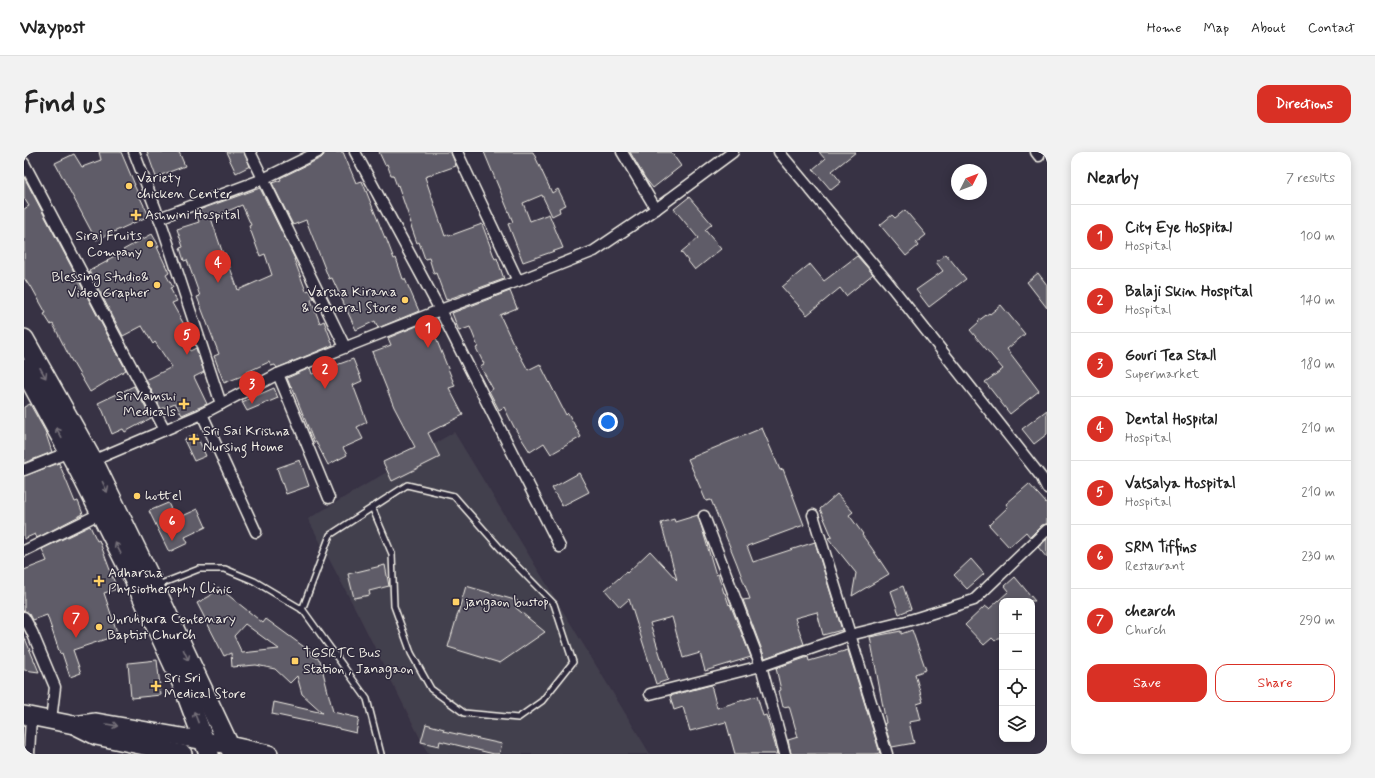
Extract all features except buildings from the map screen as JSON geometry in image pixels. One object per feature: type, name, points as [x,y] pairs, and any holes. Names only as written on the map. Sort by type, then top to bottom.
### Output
[{"type":"highway","points":[[24,339],[92,460],[154,586],[231,750]]},
{"type":"highway","points":[[24,370],[69,452],[138,587],[183,685],[207,747]]},
{"type":"main road","points":[[28,715],[74,725],[96,736],[147,750],[183,754]]},
{"type":"main road","points":[[74,725],[96,722],[207,747],[269,754]]},
{"type":"street","points":[[134,152],[159,218],[221,404]]},
{"type":"street","points":[[250,152],[345,347]]},
{"type":"street","points":[[159,218],[263,180],[318,152]]},
{"type":"street","points":[[355,152],[440,310],[560,547]]},
{"type":"street","points":[[457,152],[518,281]]},
{"type":"street","points":[[622,152],[656,209]]},
{"type":"street","points":[[92,460],[202,414],[278,374],[594,251],[656,209],[733,152]]},
{"type":"street","points":[[779,152],[887,281],[1042,478],[1047,488]]},
{"type":"street","points":[[24,162],[165,430]]},
{"type":"street","points":[[278,374],[329,498]]},
{"type":"street","points":[[202,414],[256,532]]},
{"type":"street","points":[[24,470],[69,452]]},
{"type":"street","points":[[24,551],[100,513]]},
{"type":"street","points":[[812,515],[887,754]]},
{"type":"street","points":[[704,516],[761,666],[785,754]]},
{"type":"street","points":[[650,694],[761,666],[850,635],[907,621],[974,600],[1047,530]]},
{"type":"street","points":[[24,617],[32,632],[55,687],[51,720]]},
{"type":"street","points":[[28,715],[29,754]]},
{"type":"lane","points":[[302,610],[330,535],[372,507],[407,485],[454,496],[508,557],[554,604],[573,662],[542,701],[518,718],[464,713],[431,689],[411,653],[394,606],[392,554],[372,507]]},
{"type":"lane","points":[[154,586],[198,569],[225,569],[254,581],[302,610],[367,699],[381,754]]},
{"type":"shaded area","points":[[454,432],[650,754],[428,754],[359,616],[308,519]]},
{"type":"place","name":"Variety chicken Center","points":[[129,186]]},
{"type":"place","name":"Ashwini Hospital","points":[[136,215]]},
{"type":"place","name":"Siraj Fruits Company","points":[[150,244]]},
{"type":"place","name":"Dental Hospital","points":[[218,283]]},
{"type":"place","name":"Blessing Studio& Video Grapher","points":[[157,285]]},
{"type":"place","name":"Varsha Kirana & General Store","points":[[405,300]]},
{"type":"place","name":"City Eye Hospital","points":[[428,348]]},
{"type":"place","name":"Vatsalya Hospital","points":[[187,355]]},
{"type":"place","name":"Balaji Skin Hospital","points":[[325,389]]},
{"type":"place","name":"SriVamshi Medicals","points":[[184,404]]},
{"type":"place","name":"Gouri Tea Stall","points":[[252,404]]},
{"type":"place","name":"Sri Sai Krishna Nursing Home","points":[[194,439]]},
{"type":"place","name":"hottel","points":[[137,496]]},
{"type":"place","name":"SRM Tiffins","points":[[172,541]]},
{"type":"place","name":"Adharsha Physiotheraphy Clinic","points":[[99,581]]},
{"type":"place","name":"jangaon bustop","points":[[456,602]]},
{"type":"place","name":"Unruhpura Centenary Baptist Church","points":[[99,627]]},
{"type":"place","name":"chearch","points":[[76,638]]},
{"type":"place","name":"TGSRTC Bus Station , Janagaon","points":[[295,661]]},
{"type":"place","name":"Sri Sri Medical Store","points":[[156,686]]}]
